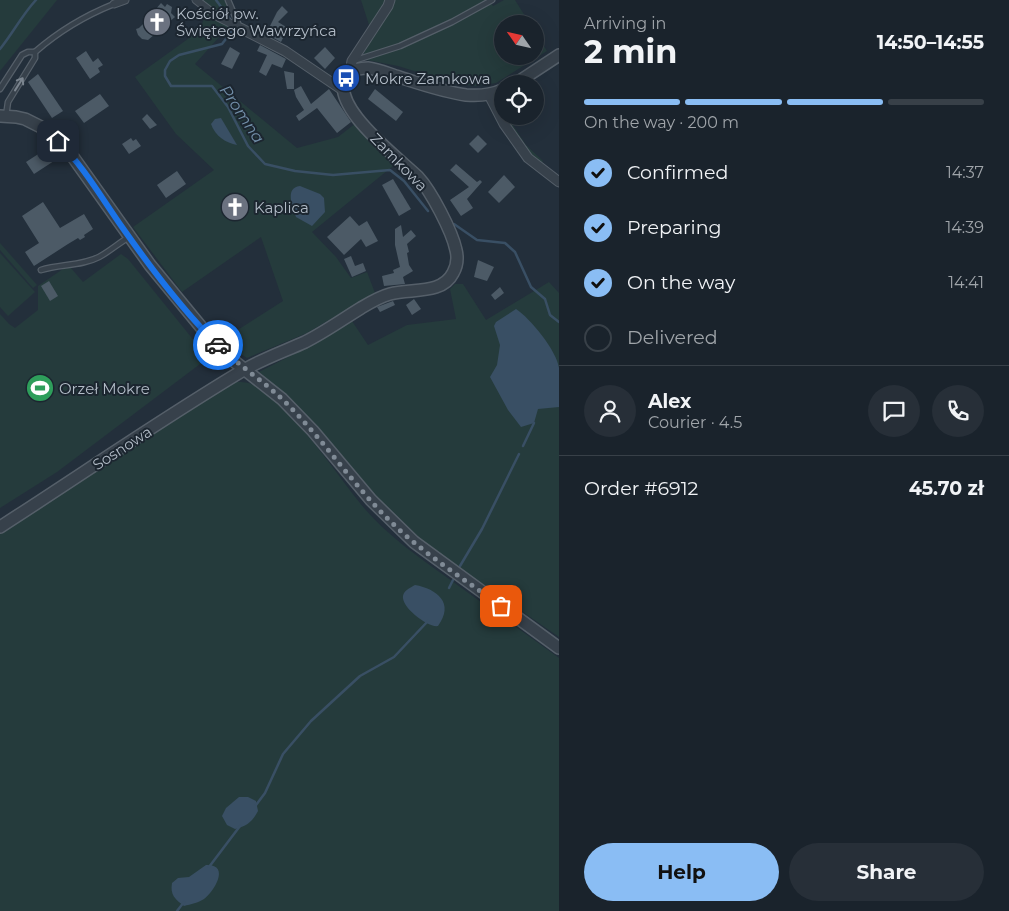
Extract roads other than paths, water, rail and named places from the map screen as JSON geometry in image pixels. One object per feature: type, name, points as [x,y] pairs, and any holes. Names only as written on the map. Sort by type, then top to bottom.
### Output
[{"type":"street","points":[[114,4],[124,0]]},
{"type":"street","points":[[196,0],[218,17],[285,51],[344,91],[346,78],[351,67],[390,0]]},
{"type":"street","points":[[529,75],[559,55]]},
{"type":"street","points":[[351,67],[357,70],[369,68],[457,93],[471,95],[494,93]]},
{"type":"street","name":"Zamkowa","points":[[245,369],[309,340],[378,298],[439,286],[448,281],[456,268],[458,259],[451,235],[425,186],[365,127],[349,107],[345,100],[344,91]]},
{"type":"street","points":[[489,95],[504,124],[528,158],[559,182]]},
{"type":"street","points":[[3,116],[16,117],[34,123],[58,141],[80,164],[129,237],[206,333],[224,352],[282,399],[313,431],[370,500],[399,529],[559,648]]},
{"type":"street","name":"Sosnowa","points":[[0,526],[245,369]]},
{"type":"lane","points":[[228,0],[240,28]]},
{"type":"lane","points":[[351,67],[452,22],[492,0]]},
{"type":"lane","points":[[0,89],[22,55],[28,52],[35,52],[51,38],[91,13],[114,4]]},
{"type":"lane","points":[[3,116],[8,102],[35,58],[35,52]]},
{"type":"lane","points":[[41,270],[99,257],[129,237]]},
{"type":"water","points":[[221,118],[237,145],[229,143],[215,132],[211,124],[215,119]]},
{"type":"water","points":[[300,186],[320,194],[324,198],[325,212],[312,226],[296,217],[293,208],[292,190]]},
{"type":"water","points":[[516,309],[522,313],[548,344],[559,368],[559,407],[538,409],[534,423],[521,427],[508,410],[490,377],[497,365],[500,345],[494,326],[496,322]]},
{"type":"water","points":[[415,585],[430,590],[441,598],[445,610],[438,626],[428,624],[406,606],[403,596],[408,589]]},
{"type":"water","points":[[239,797],[248,797],[256,801],[258,811],[249,823],[235,829],[227,825],[222,816],[226,808]]},
{"type":"water","points":[[206,865],[214,866],[218,869],[216,885],[204,899],[184,906],[174,896],[172,883],[178,878],[189,877]]},
{"type":"waterway","points":[[0,49],[36,0]]},
{"type":"waterway","name":"Promna","points":[[216,0],[230,19]]},
{"type":"waterway","name":"Promna","points":[[232,31],[222,44],[179,55],[170,61],[165,70],[165,76],[171,86],[212,86],[228,107],[248,146],[265,164],[295,171],[333,175],[390,170],[404,181],[428,211]]},
{"type":"waterway","points":[[454,224],[477,240],[505,243],[515,252],[531,287],[545,299],[550,315],[559,322]]},
{"type":"waterway","points":[[523,446],[534,423]]},
{"type":"waterway","points":[[460,566],[482,529],[519,454]]},
{"type":"waterway","points":[[449,588],[453,580]]},
{"type":"waterway","points":[[256,805],[265,793],[283,754],[311,721],[360,676],[394,657],[428,621]]},
{"type":"waterway","points":[[209,867],[240,826]]},
{"type":"waterway","points":[[177,911],[184,902]]},
{"type":"place","name":"Kościół pw. Świętego Wawrzyńca","points":[[157,22]]},
{"type":"place","name":"Mokre Zamkowa","points":[[346,78]]},
{"type":"place","name":"Kaplica","points":[[235,207]]},
{"type":"place","name":"Orzeł Mokre","points":[[40,388]]}]
